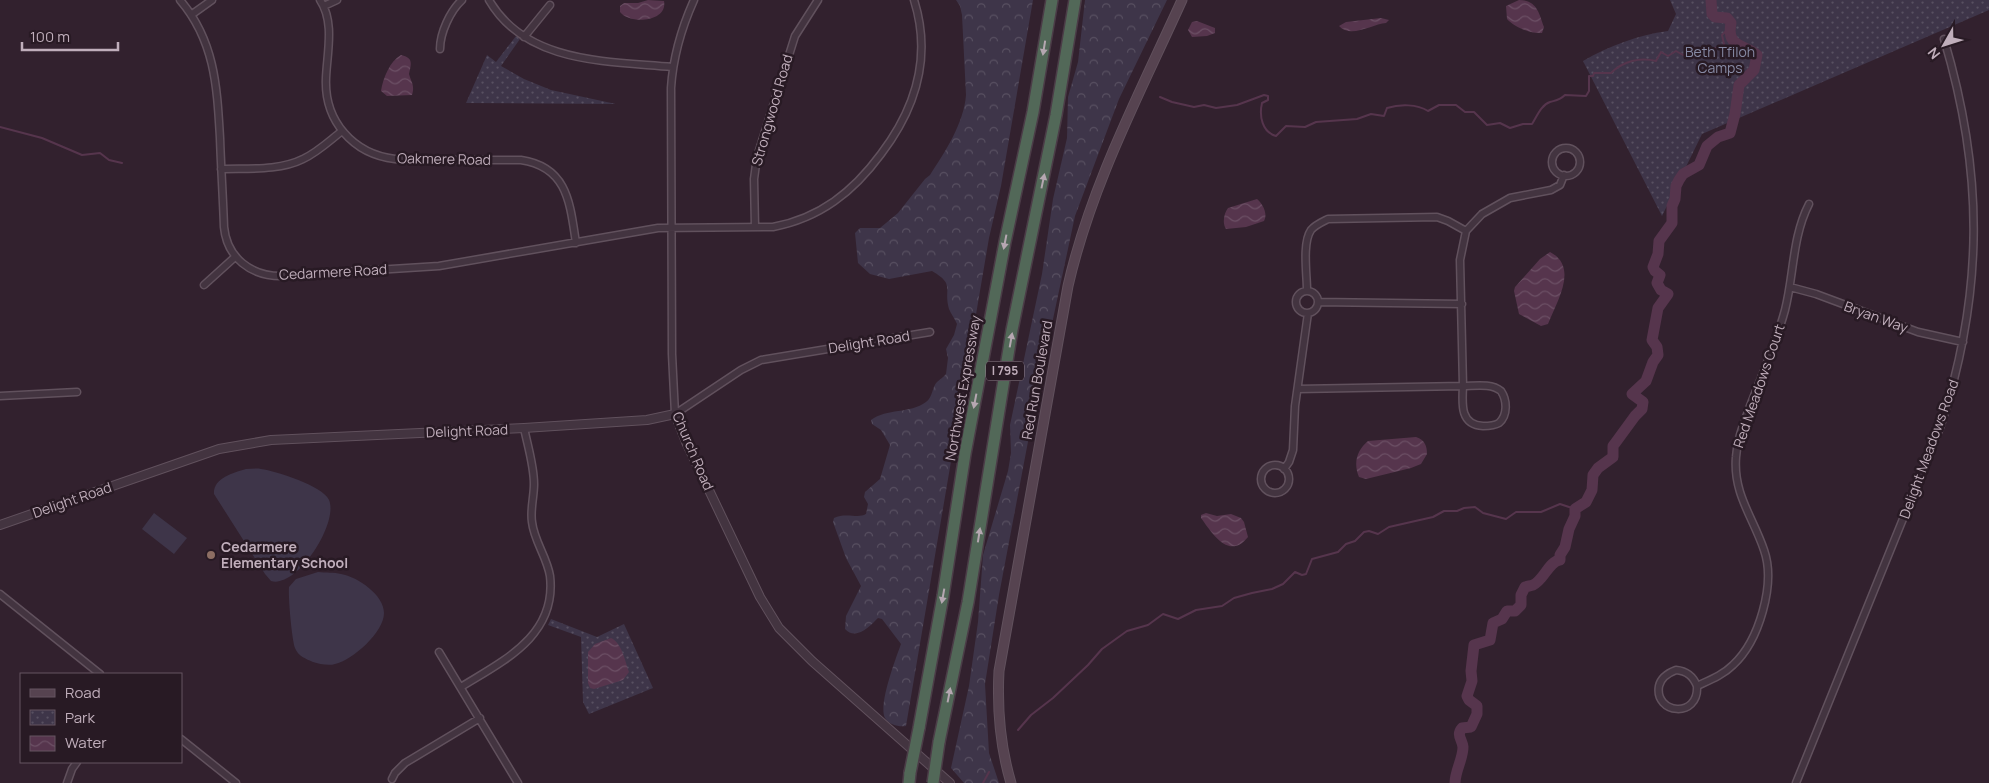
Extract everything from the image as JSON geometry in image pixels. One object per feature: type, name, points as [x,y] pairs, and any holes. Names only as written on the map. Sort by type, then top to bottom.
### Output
[{"type":"highway","name":"Northwest Expressway","points":[[909,778],[943,596],[967,444],[1005,242],[1033,112],[1052,0]]},
{"type":"highway","name":"I 795","points":[[933,783],[939,742],[968,602],[1012,330],[1056,115],[1076,0]]},
{"type":"main road","name":"Red Run Boulevard","points":[[1010,783],[999,725],[999,671],[1072,271],[1086,224],[1117,142],[1182,0]]},
{"type":"street","points":[[180,0],[202,34],[213,64],[217,96],[225,236],[235,258],[204,285]]},
{"type":"street","points":[[191,15],[212,0]]},
{"type":"street","points":[[322,3],[337,0]]},
{"type":"street","points":[[440,49],[442,32],[462,0]]},
{"type":"street","points":[[489,0],[504,20],[524,37],[552,51],[573,57],[672,68]]},
{"type":"street","name":"Church Road","points":[[694,0],[680,37],[672,68],[670,130],[672,364],[675,414],[761,598],[779,628],[801,651],[950,783]]},
{"type":"street","name":"Strongwood Road","points":[[755,227],[754,179],[757,157],[795,36],[818,0]]},
{"type":"street","name":"Cedarmere Road","points":[[235,258],[253,270],[271,276],[438,266],[658,228],[773,226],[799,220],[839,200],[862,179],[892,140],[908,111],[918,80],[922,51],[921,34],[914,0]]},
{"type":"street","name":"Oakmere Road","points":[[322,3],[329,28],[326,95],[331,113],[342,131],[358,146],[370,153],[396,159],[521,160],[538,164],[553,174],[566,192],[576,242]]},
{"type":"street","points":[[524,37],[550,5]]},
{"type":"street","name":"Delight Meadows Road","points":[[1796,783],[1937,433],[1950,394],[1963,342],[1972,273],[1974,209],[1967,132],[1959,93],[1944,39]]},
{"type":"street","points":[[221,169],[276,166],[302,160],[342,131]]},
{"type":"street","points":[[1562,149],[1570,149],[1580,158],[1579,167],[1573,174],[1564,176],[1554,168],[1553,159],[1562,149]]},
{"type":"street","points":[[1298,389],[1463,386],[1492,387],[1500,391],[1505,401],[1504,419],[1493,425],[1477,426],[1468,422],[1464,411],[1463,386],[1462,304],[1460,260],[1466,231],[1482,214],[1510,198],[1552,190],[1560,185],[1564,176]]},
{"type":"street","name":"Red Meadows Court","points":[[1697,686],[1725,672],[1745,651],[1751,641],[1765,600],[1768,584],[1767,561],[1760,540],[1739,494],[1736,457],[1741,430],[1778,330],[1790,287],[1799,229],[1809,204]]},
{"type":"street","points":[[1307,290],[1306,242],[1310,231],[1317,224],[1328,219],[1437,218],[1448,221],[1466,231]]},
{"type":"street","name":"Bryan Way","points":[[1790,287],[1816,294],[1918,332],[1963,342]]},
{"type":"street","points":[[1308,313],[1299,308],[1296,301],[1299,294],[1307,290],[1314,293],[1318,302]]},
{"type":"street","points":[[1318,302],[1462,304]]},
{"type":"street","points":[[1284,468],[1289,462],[1293,450],[1298,389],[1308,313],[1314,309],[1318,302]]},
{"type":"street","name":"Delight Road","points":[[0,525],[212,451],[239,444],[314,437],[524,428],[647,420],[675,414],[742,370],[761,360],[930,332]]},
{"type":"street","points":[[0,396],[77,392]]},
{"type":"street","points":[[461,687],[519,651],[537,630],[548,606],[550,577],[547,563],[533,531],[531,520],[534,485],[533,469],[524,428]]},
{"type":"street","points":[[1271,466],[1284,468],[1289,481],[1284,490],[1276,493],[1264,488],[1261,479],[1264,470],[1271,466]]},
{"type":"street","points":[[0,594],[99,673]]},
{"type":"street","points":[[439,652],[518,783]]},
{"type":"street","points":[[1676,670],[1689,674],[1697,686],[1696,698],[1683,709],[1667,706],[1659,695],[1660,682],[1663,677],[1676,670]]},
{"type":"street","points":[[392,780],[395,773],[405,763],[480,718]]},
{"type":"street","points":[[182,740],[236,783]]},
{"type":"street","points":[[67,783],[76,763]]},
{"type":"green space","points":[[956,0],[1033,0],[1001,186],[989,238],[906,726],[900,726],[889,722],[883,712],[888,681],[901,644],[882,619],[878,618],[858,633],[849,632],[845,629],[846,616],[861,586],[846,558],[833,522],[834,518],[838,516],[866,514],[868,504],[864,497],[865,492],[880,479],[890,445],[881,430],[872,424],[871,420],[884,414],[920,406],[928,400],[935,384],[946,374],[948,358],[946,349],[954,335],[957,324],[949,309],[947,287],[944,280],[932,271],[889,279],[870,274],[858,263],[855,233],[860,228],[880,228],[898,213],[930,175],[958,127],[966,95],[962,15]]},
{"type":"green space","points":[[1085,0],[1167,0],[1119,99],[1075,216],[1037,394],[999,595],[985,684],[989,753],[999,783],[964,783],[951,768],[969,686],[978,622],[983,555],[1008,471],[1011,453],[1010,425],[1042,274],[1053,199],[1067,138],[1068,97],[1078,62]]},
{"type":"green space","name":"Beth Tfiloh Camps","points":[[1670,0],[1989,0],[1989,10],[1702,134],[1662,216],[1583,61],[1624,42],[1668,31],[1676,14]]},
{"type":"green space","points":[[516,36],[520,39],[501,66],[524,79],[551,90],[616,104],[466,103],[487,55],[496,62]]},
{"type":"green space","points":[[246,469],[268,470],[288,476],[318,490],[329,500],[328,523],[314,552],[292,575],[281,581],[271,581],[265,574],[214,494],[220,480],[230,474]]},
{"type":"green space","points":[[154,513],[187,538],[174,554],[142,529]]},
{"type":"green space","points":[[318,572],[336,573],[355,579],[369,588],[383,606],[383,620],[373,636],[350,657],[333,665],[313,662],[302,657],[295,648],[293,636],[289,587],[296,579]]},
{"type":"green space","points":[[551,619],[597,637],[624,624],[653,688],[589,714],[583,702],[581,637],[548,625]]},
{"type":"water","points":[[648,0],[664,1],[664,8],[654,17],[639,20],[632,19],[620,12],[620,6],[624,3],[638,3]]},
{"type":"water","points":[[1519,0],[1530,2],[1534,5],[1544,27],[1542,33],[1523,29],[1507,19],[1506,6]]},
{"type":"water","points":[[1381,18],[1389,20],[1386,23],[1355,31],[1344,30],[1339,26],[1346,22]]},
{"type":"water","points":[[1197,21],[1215,28],[1215,33],[1207,36],[1192,37],[1188,30],[1192,22]]},
{"type":"water","points":[[401,55],[408,58],[411,62],[409,74],[413,86],[412,95],[387,96],[381,91],[383,81],[390,66]]},
{"type":"water","points":[[1257,199],[1264,209],[1264,221],[1246,227],[1226,229],[1224,218],[1228,208]]},
{"type":"water","points":[[1550,252],[1559,258],[1563,266],[1563,285],[1548,324],[1541,326],[1519,314],[1514,291],[1515,287],[1540,259]]},
{"type":"water","points":[[1416,437],[1427,448],[1427,454],[1421,464],[1366,479],[1359,477],[1356,467],[1357,457],[1361,448],[1368,441]]},
{"type":"water","points":[[1206,513],[1217,516],[1231,514],[1241,518],[1248,537],[1241,544],[1234,546],[1222,542],[1210,531],[1201,518],[1201,515]]},
{"type":"water","points":[[611,638],[618,644],[629,672],[623,680],[594,689],[590,688],[588,683],[588,652],[595,644]]},
{"type":"waterway","points":[[1455,783],[1463,752],[1459,733],[1462,728],[1471,727],[1477,714],[1477,706],[1467,696],[1472,681],[1471,671],[1474,645],[1490,640],[1493,623],[1502,619],[1507,611],[1515,611],[1521,605],[1521,595],[1525,587],[1537,583],[1553,564],[1560,560],[1560,555],[1565,547],[1569,529],[1575,516],[1575,509],[1586,502],[1592,490],[1593,475],[1598,468],[1613,457],[1613,446],[1642,409],[1643,402],[1632,394],[1646,381],[1653,362],[1658,355],[1657,347],[1652,340],[1658,308],[1668,294],[1661,290],[1657,283],[1660,275],[1653,267],[1658,254],[1659,241],[1672,223],[1672,206],[1675,199],[1676,186],[1683,174],[1699,165],[1707,146],[1718,137],[1730,133],[1739,85],[1754,70],[1757,55],[1734,41],[1731,37],[1731,23],[1727,18],[1715,17],[1712,14],[1711,0]]},
{"type":"waterway","points":[[1160,97],[1194,107],[1204,105],[1216,108],[1237,105],[1264,95],[1268,96],[1268,100],[1262,103],[1261,118],[1267,131],[1276,136],[1286,126],[1305,127],[1316,122],[1357,119],[1371,114],[1384,116],[1387,108],[1403,105],[1419,107],[1428,111],[1439,105],[1456,105],[1465,112],[1474,112],[1487,125],[1500,123],[1510,128],[1523,124],[1532,124],[1544,106],[1565,95],[1586,96],[1589,91],[1589,76],[1593,76],[1594,73],[1611,73],[1632,61],[1644,59],[1656,61],[1661,52],[1668,56],[1676,51],[1683,55],[1695,52],[1706,55],[1709,52],[1708,48],[1722,48],[1724,44],[1722,35],[1730,27]]},
{"type":"waterway","points":[[0,127],[42,138],[82,155],[100,153],[109,160],[122,163]]},
{"type":"waterway","points":[[1018,730],[1031,715],[1053,698],[1088,665],[1102,649],[1127,631],[1148,625],[1163,614],[1178,619],[1196,610],[1222,606],[1234,598],[1272,589],[1283,584],[1295,572],[1302,575],[1306,574],[1312,559],[1338,552],[1346,544],[1355,541],[1364,532],[1369,531],[1378,534],[1389,527],[1433,517],[1444,511],[1457,511],[1464,508],[1475,507],[1483,513],[1506,519],[1516,512],[1541,512],[1560,504],[1575,509]]},
{"type":"waterway","points":[[983,783],[989,772]]},
{"type":"place","name":"Cedarmere Elementary School","points":[[211,555]]}]
